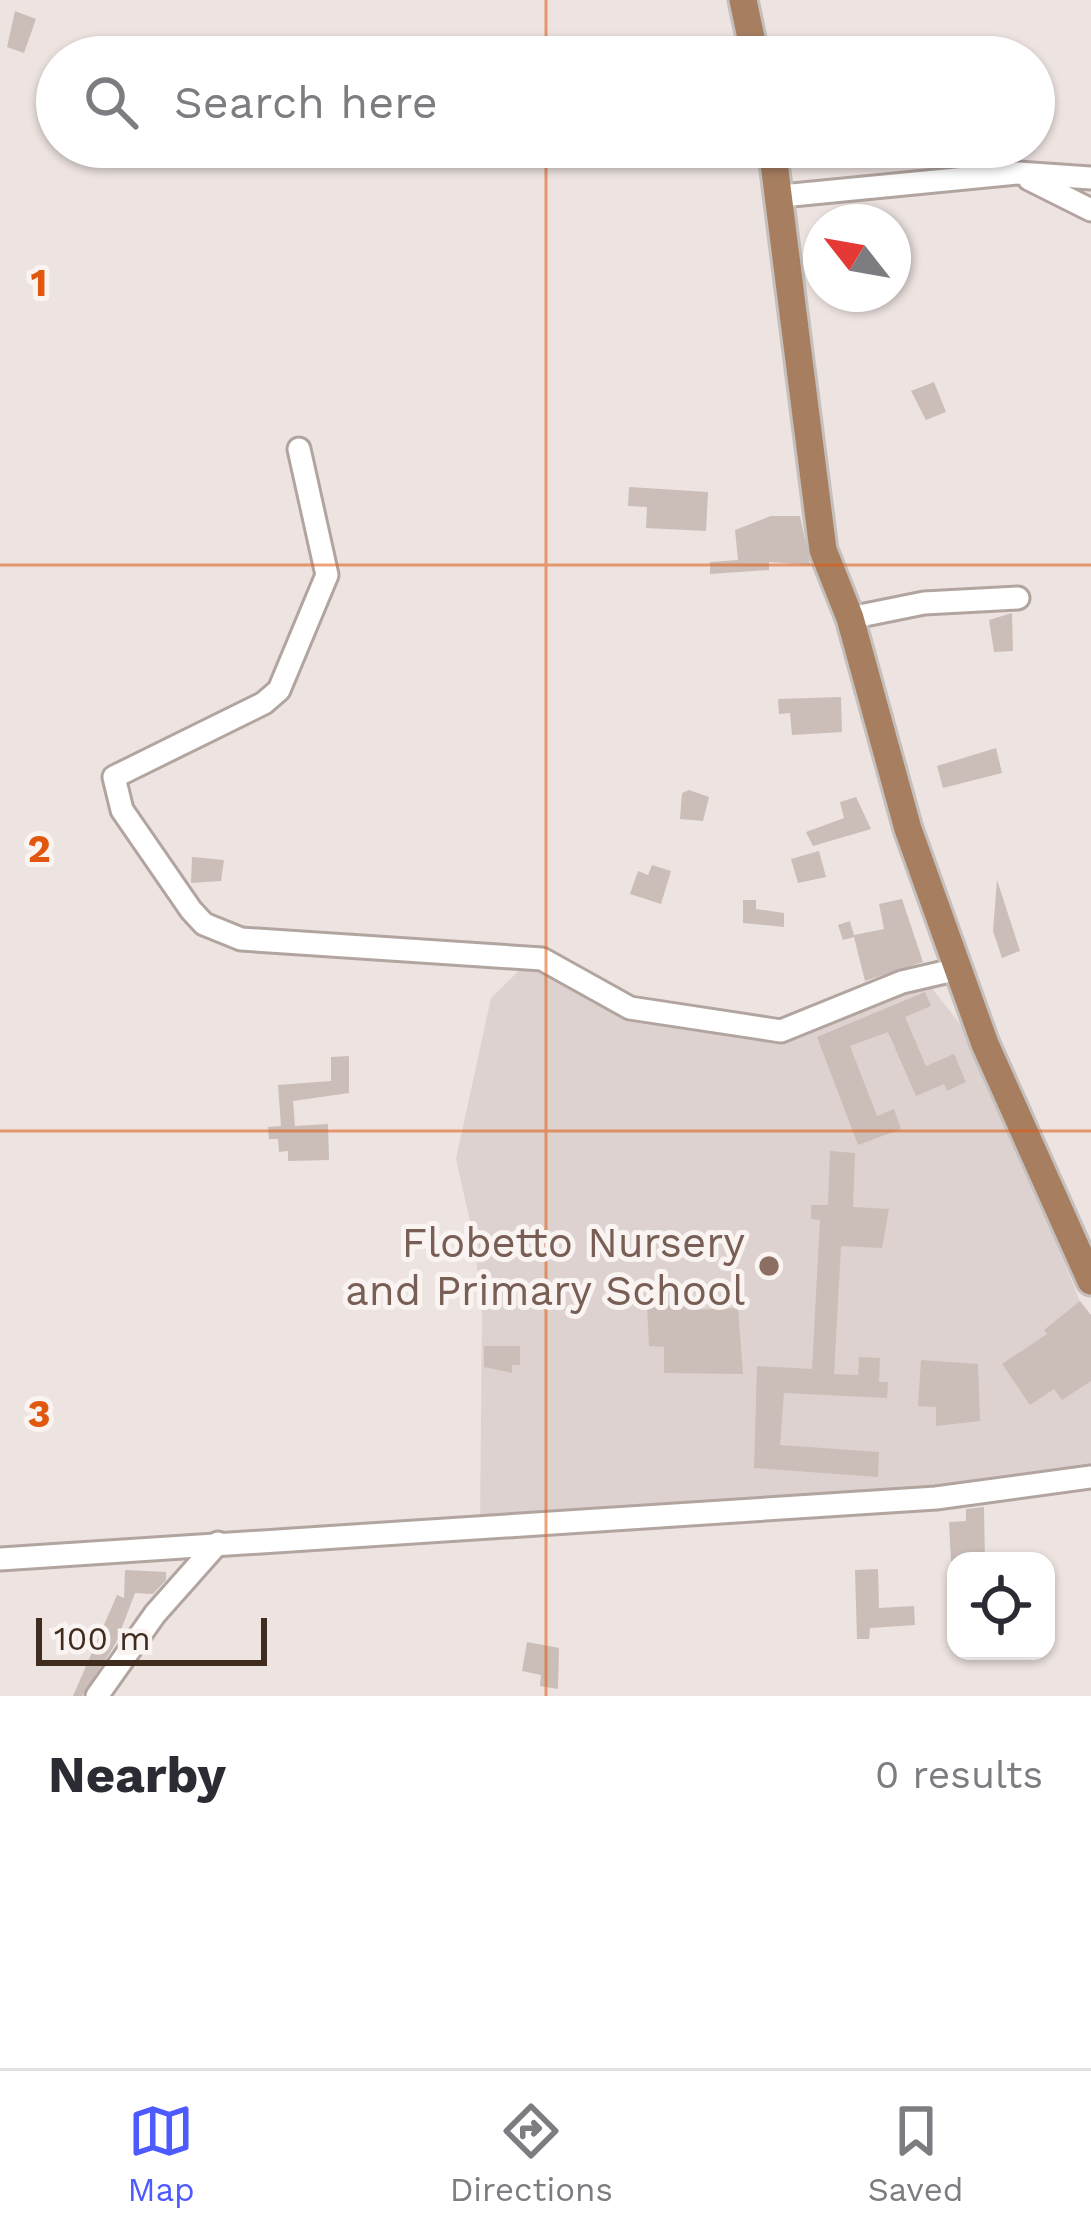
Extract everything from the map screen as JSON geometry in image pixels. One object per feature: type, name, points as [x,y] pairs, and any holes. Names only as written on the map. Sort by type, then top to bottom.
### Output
[{"type":"main road","points":[[742,0],[750,36]]},
{"type":"main road","points":[[776,168],[824,550],[850,618],[908,829],[985,1045],[1091,1281]]},
{"type":"street","points":[[782,196],[1018,173],[1091,178]]},
{"type":"street","points":[[1018,173],[1091,210]]},
{"type":"street","points":[[299,448],[326,575],[279,690],[264,703],[114,777],[122,809],[204,924],[241,939],[542,959],[630,1008],[774,1030],[902,982],[958,969]]},
{"type":"street","points":[[850,618],[924,602],[1018,598]]},
{"type":"street","points":[[0,1559],[936,1498],[1091,1477]]},
{"type":"street","points":[[97,1696],[155,1614],[218,1543]]},
{"type":"shaded area","name":"Flobetto Nursery and Primary School","points":[[531,959],[610,1012],[763,1029],[837,994],[924,978],[978,1047],[1091,1329],[1091,1479],[480,1525],[482,1316],[474,1239],[456,1159],[491,998]]},
{"type":"building","points":[[15,11],[36,19],[24,53],[7,47]]},
{"type":"building","points":[[934,382],[946,412],[926,420],[911,391]]},
{"type":"building","points":[[629,487],[708,492],[706,531],[646,528],[647,507],[628,506]]},
{"type":"building","points":[[771,516],[800,516],[810,565],[769,562],[769,570],[710,574],[710,562],[738,560],[735,530]]},
{"type":"building","points":[[1012,613],[1013,651],[994,652],[989,620]]},
{"type":"building","points":[[841,697],[842,732],[792,735],[790,713],[779,714],[778,699]]},
{"type":"building","points":[[996,748],[1002,773],[943,788],[937,766]]},
{"type":"building","points":[[689,790],[709,797],[703,821],[680,819],[682,793]]},
{"type":"building","points":[[856,797],[871,829],[813,846],[806,832],[844,818],[840,802]]},
{"type":"building","points":[[819,851],[826,877],[798,883],[791,859]]},
{"type":"building","points":[[192,857],[224,860],[221,881],[191,883]]},
{"type":"building","points":[[652,865],[671,871],[661,904],[630,894],[638,871],[648,875]]},
{"type":"building","points":[[997,880],[1020,951],[1002,958],[993,931]]},
{"type":"building","points":[[902,899],[923,962],[865,981],[854,937],[843,940],[838,925],[850,921],[854,935],[884,929],[879,904]]},
{"type":"building","points":[[743,900],[756,900],[756,909],[784,913],[784,927],[743,923]]},
{"type":"building","points":[[925,992],[931,1006],[905,1017],[926,1066],[954,1054],[966,1082],[947,1091],[944,1084],[916,1096],[888,1032],[850,1046],[877,1116],[894,1109],[901,1129],[858,1145],[817,1037]]},
{"type":"building","points":[[349,1056],[349,1093],[293,1101],[295,1126],[328,1124],[329,1160],[288,1161],[288,1151],[279,1152],[278,1139],[269,1139],[268,1127],[281,1126],[278,1085],[331,1081],[331,1057]]},
{"type":"building","points":[[830,1151],[855,1153],[853,1207],[889,1209],[882,1248],[841,1246],[834,1374],[858,1375],[859,1357],[880,1358],[879,1382],[888,1382],[887,1398],[784,1393],[780,1445],[879,1452],[878,1477],[754,1468],[757,1366],[812,1369],[820,1220],[811,1219],[811,1205],[828,1205]]},
{"type":"building","points":[[1080,1301],[1091,1315],[1091,1381],[1062,1400],[1054,1389],[1030,1405],[1002,1364],[1047,1334],[1044,1330]]},
{"type":"building","points":[[687,1304],[687,1310],[738,1308],[743,1374],[664,1373],[664,1347],[649,1346],[647,1306]]},
{"type":"building","points":[[484,1346],[520,1346],[520,1365],[512,1365],[512,1373],[484,1367]]},
{"type":"building","points":[[921,1360],[978,1364],[980,1421],[936,1426],[936,1407],[918,1406]]},
{"type":"building","points":[[984,1507],[985,1552],[951,1552],[949,1522],[966,1521],[966,1509]]},
{"type":"building","points":[[878,1569],[879,1608],[914,1606],[915,1625],[870,1628],[869,1639],[857,1639],[855,1570]]},
{"type":"building","points":[[125,1570],[166,1572],[166,1580],[153,1594],[135,1593],[116,1643],[82,1696],[73,1696],[117,1595],[124,1598]]},
{"type":"building","points":[[527,1642],[559,1648],[558,1689],[540,1686],[541,1675],[522,1671]]},
{"type":"place","name":"Flobetto Nursery and Primary School","points":[[769,1266]]}]
